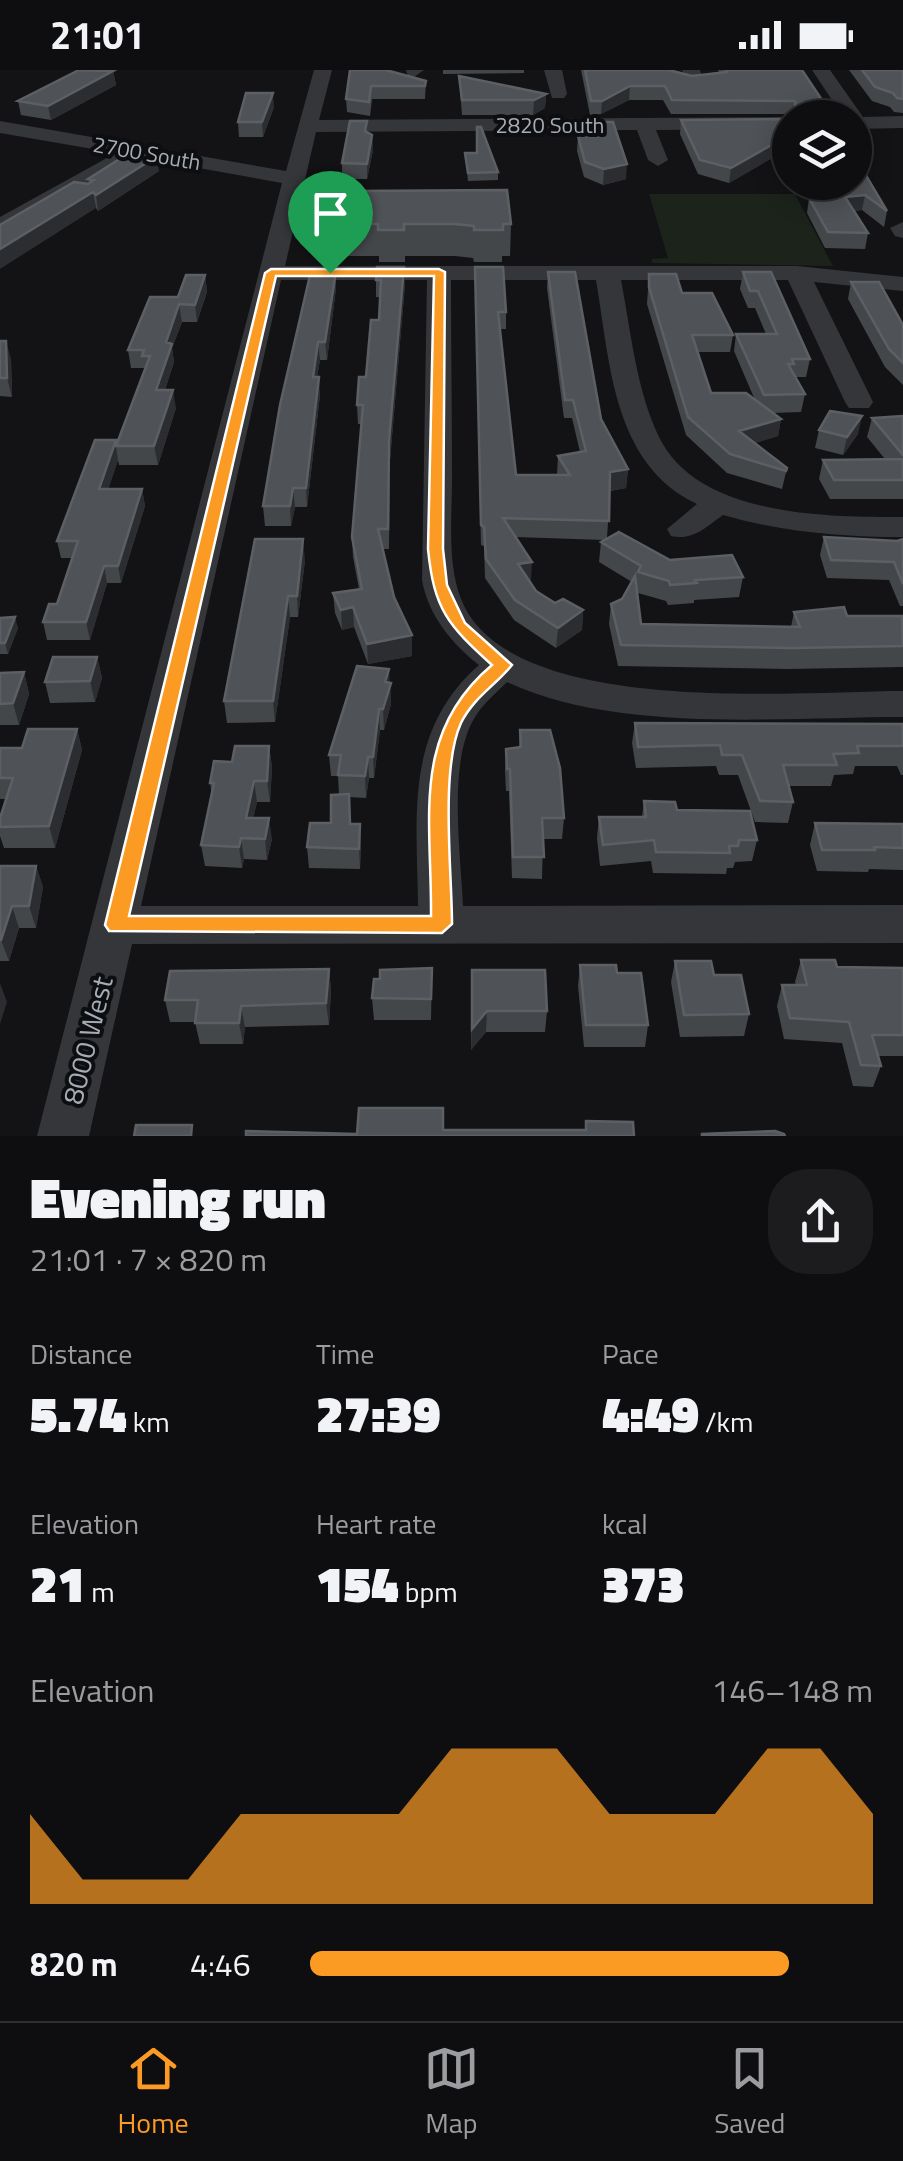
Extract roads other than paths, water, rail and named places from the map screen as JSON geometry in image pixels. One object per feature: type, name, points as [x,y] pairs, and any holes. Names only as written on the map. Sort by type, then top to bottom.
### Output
[{"type":"street","name":"8000 West","points":[[63,1136],[271,273],[324,70]]},
{"type":"street","points":[[553,70],[558,94]]},
{"type":"street","points":[[820,70],[841,100]]},
{"type":"street","points":[[872,121],[903,122]]},
{"type":"street","name":"2820 South","points":[[309,126],[772,123]]},
{"type":"street","points":[[645,124],[658,160]]},
{"type":"street","name":"2700 South","points":[[0,127],[294,180]]},
{"type":"street","points":[[0,226],[135,151]]},
{"type":"street","points":[[439,272],[436,549],[439,585],[458,626],[503,665],[552,686],[600,699],[649,704],[903,704]]},
{"type":"street","points":[[271,273],[797,273],[903,284]]},
{"type":"street","points":[[607,273],[638,420],[652,451],[672,472],[721,502],[799,521],[903,528]]},
{"type":"street","points":[[797,273],[859,402]]},
{"type":"street","points":[[682,529],[721,502]]},
{"type":"street","points":[[442,924],[441,772],[445,745],[453,721],[475,689],[503,665]]},
{"type":"street","points":[[116,925],[903,924]]}]
